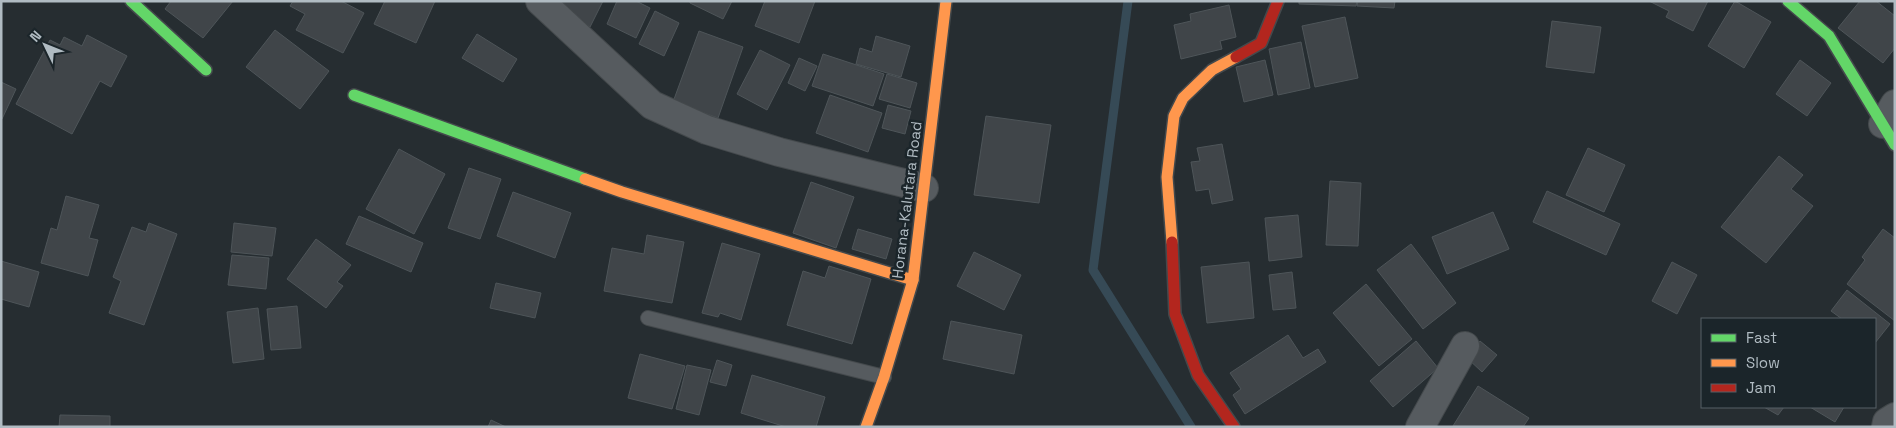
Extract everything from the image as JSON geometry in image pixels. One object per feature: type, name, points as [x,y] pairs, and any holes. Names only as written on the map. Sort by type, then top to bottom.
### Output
[{"type":"street","points":[[131,1],[206,70]]},
{"type":"street","points":[[540,1],[652,105],[716,133],[780,152],[924,188]]},
{"type":"street","name":"Horana-Kalutara Road","points":[[866,427],[884,377],[913,280],[946,1]]},
{"type":"street","points":[[1234,427],[1198,375],[1175,314],[1168,168],[1174,116],[1183,98],[1212,70],[1261,43],[1278,1]]},
{"type":"street","points":[[1788,1],[1829,36],[1891,124]]},
{"type":"street","points":[[354,95],[622,192],[913,280]]},
{"type":"street","points":[[1420,427],[1465,346]]},
{"type":"street","points":[[1886,427],[1887,422],[1895,417]]},
{"type":"lane","points":[[648,318],[884,377]]},
{"type":"building","points":[[171,1],[233,1],[203,38],[165,9]]},
{"type":"building","points":[[293,1],[341,1],[364,13],[343,53],[296,30],[305,14],[290,6]]},
{"type":"building","points":[[385,1],[435,1],[416,43],[374,24]]},
{"type":"building","points":[[551,1],[603,1],[590,27],[548,6]]},
{"type":"building","points":[[617,1],[636,1],[650,8],[636,38],[607,24]]},
{"type":"building","points":[[690,1],[732,1],[723,19],[690,3]]},
{"type":"building","points":[[765,1],[815,1],[799,43],[755,26]]},
{"type":"building","points":[[1299,1],[1357,1],[1356,6],[1299,4]]},
{"type":"building","points":[[1358,1],[1395,1],[1394,8],[1357,6]]},
{"type":"building","points":[[1649,1],[1708,1],[1693,31],[1666,17],[1669,11]]},
{"type":"building","points":[[1735,1],[1771,22],[1744,68],[1708,46]]},
{"type":"building","points":[[1860,1],[1876,1],[1895,16],[1895,48],[1883,63],[1838,28]]},
{"type":"building","points":[[1229,5],[1236,37],[1220,41],[1222,49],[1181,59],[1174,25],[1191,21],[1190,14]]},
{"type":"building","points":[[655,11],[679,23],[664,56],[639,44]]},
{"type":"building","points":[[1345,17],[1358,78],[1315,87],[1302,26]]},
{"type":"building","points":[[1552,21],[1601,27],[1594,73],[1546,67]]},
{"type":"building","points":[[275,30],[329,71],[300,109],[246,67]]},
{"type":"building","points":[[699,31],[743,47],[718,118],[673,102]]},
{"type":"building","points":[[477,34],[517,59],[503,82],[462,58]]},
{"type":"building","points":[[87,35],[127,56],[111,87],[100,81],[72,134],[16,104],[50,40],[60,45],[64,37],[82,46]]},
{"type":"building","points":[[876,36],[910,46],[901,77],[856,64],[860,48],[872,52]]},
{"type":"building","points":[[1301,42],[1310,88],[1278,95],[1269,49]]},
{"type":"building","points":[[760,50],[790,65],[767,110],[737,94]]},
{"type":"building","points":[[823,54],[884,74],[873,106],[812,86]]},
{"type":"building","points":[[799,58],[817,66],[805,91],[788,83]]},
{"type":"building","points":[[1265,60],[1273,95],[1244,102],[1236,67]]},
{"type":"building","points":[[1800,60],[1831,83],[1807,116],[1776,94]]},
{"type":"building","points":[[887,74],[917,83],[910,108],[879,99]]},
{"type":"building","points":[[1,82],[16,89],[2,119],[1,119]]},
{"type":"building","points":[[830,95],[882,113],[868,152],[816,133]]},
{"type":"building","points":[[888,105],[911,111],[905,134],[882,128]]},
{"type":"building","points":[[986,116],[1051,125],[1039,203],[974,195]]},
{"type":"building","points":[[1222,144],[1233,200],[1212,204],[1209,189],[1196,191],[1191,162],[1200,161],[1197,148]]},
{"type":"building","points":[[1588,148],[1625,165],[1604,212],[1566,195]]},
{"type":"building","points":[[399,149],[445,174],[414,234],[366,209]]},
{"type":"building","points":[[1779,156],[1803,175],[1791,189],[1813,206],[1766,263],[1721,227]]},
{"type":"building","points":[[469,168],[501,179],[480,239],[448,228]]},
{"type":"building","points":[[1330,181],[1361,183],[1358,246],[1326,245]]},
{"type":"building","points":[[811,182],[854,197],[836,248],[793,233]]},
{"type":"building","points":[[1547,191],[1620,224],[1606,255],[1533,222]]},
{"type":"building","points":[[513,192],[571,213],[555,258],[497,236]]},
{"type":"building","points":[[66,196],[99,205],[89,238],[98,240],[88,276],[41,263],[51,228],[57,230]]},
{"type":"building","points":[[1493,212],[1509,249],[1447,274],[1432,237]]},
{"type":"building","points":[[1298,215],[1302,257],[1269,261],[1265,218]]},
{"type":"building","points":[[359,216],[423,243],[411,272],[346,244]]},
{"type":"building","points":[[149,223],[177,234],[144,325],[109,313],[121,281],[113,277],[132,227],[146,232]]},
{"type":"building","points":[[234,223],[276,228],[272,256],[231,252]]},
{"type":"building","points":[[858,229],[892,239],[886,259],[852,249]]},
{"type":"building","points":[[1883,229],[1895,238],[1895,321],[1847,284],[1865,260],[1862,257]]},
{"type":"building","points":[[647,235],[684,242],[672,303],[604,291],[612,248],[644,254]]},
{"type":"building","points":[[316,239],[351,265],[337,282],[343,286],[326,308],[287,279]]},
{"type":"building","points":[[722,243],[760,254],[741,320],[720,313],[718,317],[702,313]]},
{"type":"building","points":[[1411,244],[1456,303],[1423,329],[1377,270]]},
{"type":"building","points":[[974,252],[1021,275],[1004,310],[957,286]]},
{"type":"building","points":[[232,255],[269,258],[266,289],[228,285]]},
{"type":"building","points":[[1,261],[39,272],[29,307],[1,299]]},
{"type":"building","points":[[1249,262],[1254,318],[1207,323],[1201,267]]},
{"type":"building","points":[[1672,262],[1697,275],[1677,314],[1652,301]]},
{"type":"building","points":[[829,266],[871,279],[852,344],[787,325],[803,271],[825,278]]},
{"type":"building","points":[[1292,272],[1296,308],[1273,310],[1269,275]]},
{"type":"building","points":[[496,283],[541,293],[535,318],[490,308]]},
{"type":"building","points":[[1366,284],[1412,339],[1379,366],[1333,313]]},
{"type":"building","points":[[1847,290],[1890,324],[1876,342],[1876,318],[1841,318],[1831,311]]},
{"type":"building","points":[[297,306],[301,348],[271,350],[267,309]]},
{"type":"building","points":[[258,308],[264,359],[233,363],[227,312]]},
{"type":"building","points":[[951,321],[1022,335],[1014,374],[943,359]]},
{"type":"building","points":[[1288,335],[1303,358],[1318,349],[1326,362],[1245,414],[1233,395],[1241,389],[1230,373]]},
{"type":"building","points":[[1416,341],[1438,368],[1393,407],[1370,381]]},
{"type":"building","points":[[1480,341],[1497,355],[1482,372],[1466,357]]},
{"type":"building","points":[[640,354],[685,366],[672,409],[628,398]]},
{"type":"building","points":[[717,360],[732,365],[726,386],[710,382]]},
{"type":"building","points":[[687,365],[711,370],[699,415],[676,409]]},
{"type":"building","points":[[752,375],[825,397],[816,427],[786,427],[741,413]]},
{"type":"building","points":[[1478,386],[1529,418],[1523,427],[1453,426]]},
{"type":"building","points":[[1766,408],[1783,408],[1778,415]]},
{"type":"building","points":[[1812,408],[1843,408],[1835,422]]},
{"type":"building","points":[[60,415],[110,416],[110,427],[59,427]]},
{"type":"building","points":[[491,420],[506,427],[488,427]]},
{"type":"waterway","points":[[1128,1],[1093,270],[1191,427]]},
{"type":"traffic: fast","points":[[131,1],[206,70]]},
{"type":"traffic: fast","points":[[1788,1],[1829,36],[1895,145]]},
{"type":"traffic: fast","points":[[354,95],[585,179]]},
{"type":"traffic: slow","points":[[866,427],[884,377],[913,280],[946,1]]},
{"type":"traffic: slow","points":[[1172,242],[1167,177],[1174,116],[1183,98],[1212,70],[1236,57]]},
{"type":"traffic: slow","points":[[585,179],[622,192],[913,280]]},
{"type":"traffic: jam","points":[[1236,57],[1261,43],[1278,1]]},
{"type":"traffic: jam","points":[[1172,242],[1175,314],[1198,375],[1234,427]]}]
